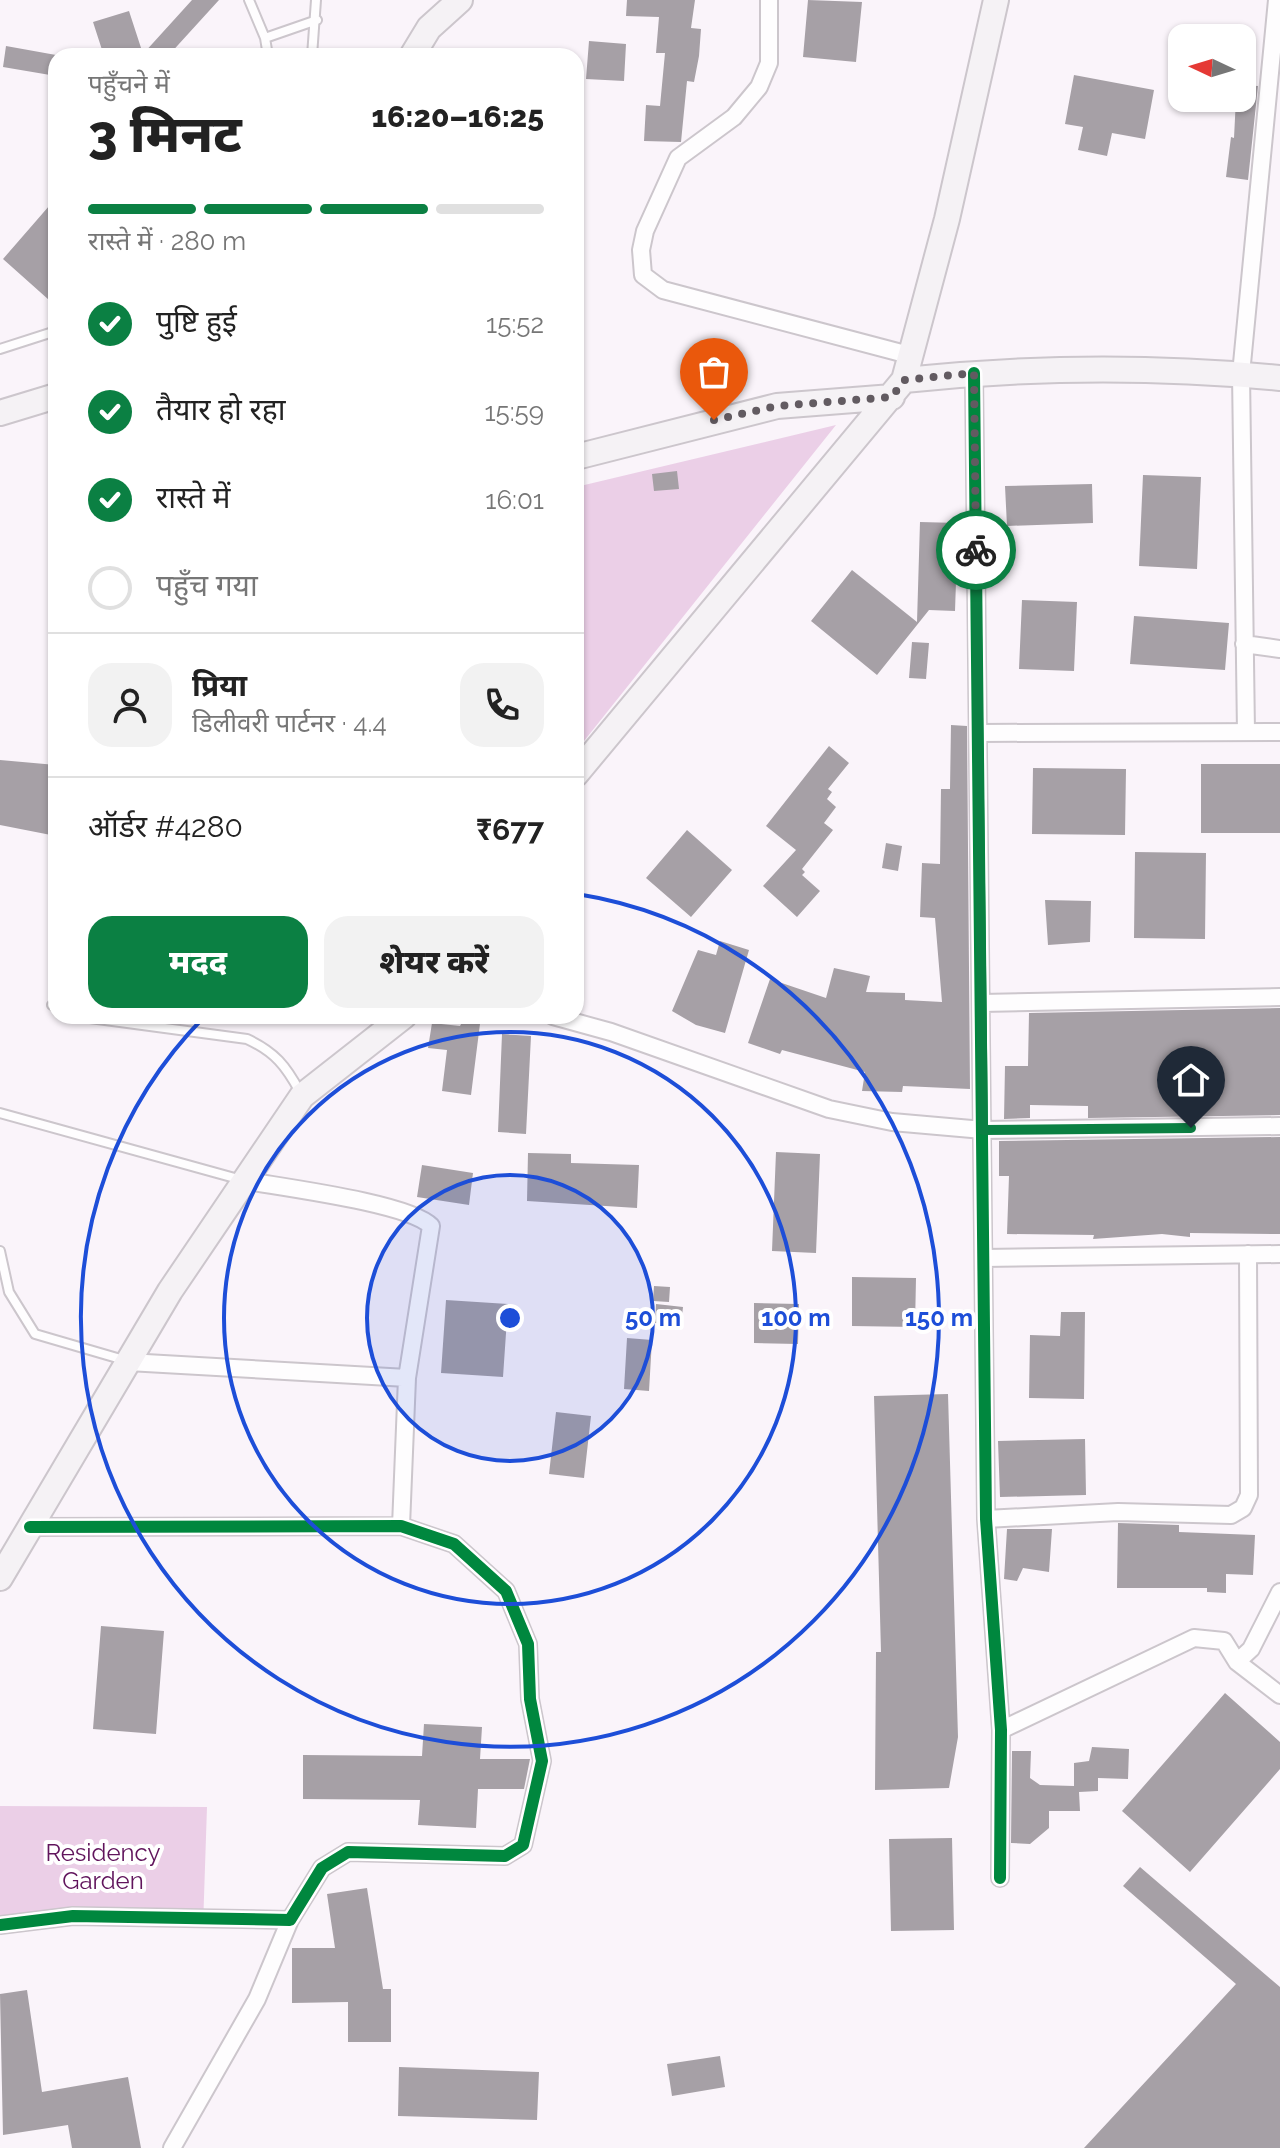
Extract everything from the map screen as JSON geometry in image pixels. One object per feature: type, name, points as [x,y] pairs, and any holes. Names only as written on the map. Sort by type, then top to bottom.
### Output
[{"type":"street","points":[[417,48],[429,28],[460,0]]},
{"type":"street","points":[[769,0],[769,63],[759,87],[734,117],[678,158],[645,231],[641,250],[643,275],[663,290],[909,355]]},
{"type":"street","points":[[584,764],[898,388],[947,219],[996,0]]},
{"type":"street","points":[[1246,732],[1241,374],[1277,0]]},
{"type":"street","points":[[584,455],[777,406],[974,373],[1209,371],[1280,378]]},
{"type":"street","points":[[974,373],[986,1519],[1001,1730],[1000,1878]]},
{"type":"street","points":[[0,413],[48,398]]},
{"type":"street","points":[[1244,644],[1280,649]]},
{"type":"street","points":[[979,733],[1280,732]]},
{"type":"street","points":[[982,1003],[1280,997]]},
{"type":"street","points":[[0,1578],[17,1538],[242,1180],[302,1096],[394,1024]]},
{"type":"street","points":[[582,1024],[829,1109],[892,1122],[983,1130],[1280,1126]]},
{"type":"street","points":[[242,1180],[397,1210],[423,1218],[431,1226],[407,1378],[401,1526]]},
{"type":"street","points":[[986,1519],[1118,1512],[1231,1515],[1243,1508],[1249,1495],[1248,1254]]},
{"type":"street","points":[[984,1258],[1280,1254]]},
{"type":"street","points":[[128,1362],[407,1378]]},
{"type":"street","points":[[17,1538],[401,1526],[454,1544],[506,1591],[528,1644],[530,1699],[542,1761],[523,1845],[505,1856],[348,1852],[322,1868],[290,1920],[257,1999],[172,2148]]},
{"type":"street","points":[[1237,1662],[1251,1649],[1280,1592]]},
{"type":"street","points":[[1001,1730],[1194,1638],[1224,1641],[1237,1662],[1280,1695]]},
{"type":"street","points":[[0,1925],[73,1916],[290,1920]]},
{"type":"lane","points":[[249,0],[267,48]]},
{"type":"lane","points":[[313,48],[316,0]]},
{"type":"lane","points":[[265,38],[317,20]]},
{"type":"lane","points":[[0,349],[48,334]]},
{"type":"lane","points":[[135,1024],[247,1039],[269,1050],[284,1064],[302,1096]]},
{"type":"lane","points":[[0,1113],[242,1180]]},
{"type":"lane","points":[[0,1251],[9,1292],[35,1334],[128,1362]]},
{"type":"green space","points":[[836,425],[584,741],[584,485]]},
{"type":"green space","name":"Residency Garden","points":[[0,1806],[207,1807],[203,1927],[0,1924]]},
{"type":"building","points":[[192,0],[219,0],[175,48],[148,48]]},
{"type":"building","points":[[627,0],[695,0],[691,28],[701,29],[699,56],[694,82],[687,81],[681,142],[644,141],[646,105],[660,106],[665,53],[656,53],[659,17],[626,16]]},
{"type":"building","points":[[808,0],[862,2],[856,62],[803,57]]},
{"type":"building","points":[[129,11],[141,48],[101,48],[93,22]]},
{"type":"building","points":[[589,41],[626,44],[624,81],[586,79]]},
{"type":"building","points":[[6,46],[48,54],[48,75],[3,67]]},
{"type":"building","points":[[1074,75],[1154,90],[1145,139],[1112,133],[1107,156],[1078,150],[1083,127],[1065,124]]},
{"type":"building","points":[[1235,112],[1255,112],[1248,180],[1226,177],[1231,137],[1234,138]]},
{"type":"building","points":[[48,207],[48,299],[3,259]]},
{"type":"building","points":[[677,471],[679,489],[654,491],[652,474]]},
{"type":"building","points":[[1143,475],[1201,477],[1197,569],[1139,566]]},
{"type":"building","points":[[1092,484],[1093,523],[1007,526],[1005,486]]},
{"type":"building","points":[[920,522],[958,523],[955,611],[929,610],[877,675],[811,621],[852,570],[917,622]]},
{"type":"building","points":[[1022,600],[1077,602],[1074,671],[1019,669]]},
{"type":"building","points":[[1134,616],[1229,623],[1225,670],[1130,664]]},
{"type":"building","points":[[912,642],[929,643],[926,679],[909,678]]},
{"type":"building","points":[[951,725],[967,726],[970,1089],[903,1086],[902,1092],[862,1091],[865,1072],[782,1050],[780,1054],[748,1043],[770,979],[826,998],[834,968],[870,976],[866,992],[905,993],[905,1000],[942,1002],[935,918],[920,917],[922,863],[940,864],[941,789],[950,789]]},
{"type":"building","points":[[829,746],[849,763],[828,789],[832,792],[827,799],[836,807],[824,823],[833,830],[802,869],[805,872],[802,875],[820,891],[797,917],[763,886],[796,850],[766,826]]},
{"type":"building","points":[[0,760],[48,764],[48,834],[0,825]]},
{"type":"building","points":[[1201,764],[1280,764],[1280,833],[1201,833]]},
{"type":"building","points":[[1033,768],[1126,769],[1125,835],[1032,834]]},
{"type":"building","points":[[687,830],[732,870],[691,917],[646,878]]},
{"type":"building","points":[[886,843],[902,846],[898,871],[882,868]]},
{"type":"building","points":[[1135,852],[1206,853],[1205,939],[1134,938]]},
{"type":"building","points":[[1045,900],[1091,901],[1090,942],[1048,945]]},
{"type":"building","points":[[720,941],[749,950],[725,1033],[696,1025],[672,1011],[698,950],[716,955]]},
{"type":"building","points":[[1280,1008],[1280,1115],[1088,1118],[1088,1106],[1030,1105],[1030,1118],[1004,1119],[1005,1066],[1028,1066],[1029,1013]]},
{"type":"building","points":[[432,1024],[480,1024],[471,1095],[442,1091],[447,1050],[428,1048]]},
{"type":"building","points":[[502,1034],[531,1036],[526,1134],[498,1132]]},
{"type":"building","points":[[1280,1137],[1280,1234],[1190,1233],[1190,1237],[1162,1234],[1093,1239],[1094,1235],[1007,1234],[1009,1176],[999,1176],[999,1141]]},
{"type":"building","points":[[776,1152],[820,1154],[816,1253],[772,1251]]},
{"type":"building","points":[[528,1153],[571,1154],[571,1163],[639,1165],[637,1208],[527,1201]]},
{"type":"building","points":[[422,1165],[473,1173],[469,1205],[417,1197]]},
{"type":"building","points":[[852,1277],[916,1278],[915,1327],[852,1326]]},
{"type":"building","points":[[654,1286],[670,1287],[669,1302],[653,1301]]},
{"type":"building","points":[[446,1300],[508,1304],[503,1377],[441,1373]]},
{"type":"building","points":[[754,1303],[799,1304],[798,1344],[754,1343]]},
{"type":"building","points":[[656,1304],[683,1307],[681,1325],[655,1323]]},
{"type":"building","points":[[1061,1312],[1085,1312],[1084,1399],[1029,1398],[1030,1335],[1060,1336]]},
{"type":"building","points":[[627,1338],[652,1340],[649,1391],[624,1389]]},
{"type":"building","points":[[948,1394],[958,1737],[949,1788],[875,1790],[876,1652],[881,1652],[874,1396]]},
{"type":"building","points":[[556,1412],[591,1416],[584,1478],[549,1474]]},
{"type":"building","points":[[1085,1439],[1086,1495],[1000,1497],[998,1441]]},
{"type":"building","points":[[1118,1523],[1179,1525],[1179,1532],[1255,1535],[1253,1575],[1226,1574],[1226,1593],[1207,1592],[1207,1588],[1117,1588]]},
{"type":"building","points":[[1007,1529],[1052,1529],[1049,1572],[1023,1568],[1017,1581],[1004,1579]]},
{"type":"building","points":[[101,1626],[164,1631],[156,1734],[93,1729]]},
{"type":"building","points":[[1225,1693],[1280,1742],[1280,1769],[1190,1872],[1122,1811]]},
{"type":"building","points":[[424,1724],[482,1727],[480,1759],[530,1759],[524,1789],[478,1789],[476,1828],[418,1825],[420,1800],[303,1799],[303,1755],[422,1756]]},
{"type":"building","points":[[1092,1747],[1129,1749],[1128,1779],[1098,1778],[1098,1791],[1079,1792],[1080,1811],[1049,1811],[1049,1828],[1030,1844],[1011,1843],[1012,1751],[1031,1751],[1030,1778],[1040,1785],[1074,1786],[1074,1763],[1089,1761]]},
{"type":"building","points":[[952,1838],[954,1930],[891,1931],[889,1839]]},
{"type":"building","points":[[1140,1867],[1280,1987],[1280,2148],[1084,2148],[1236,1984],[1123,1886]]},
{"type":"building","points":[[367,1888],[383,1989],[391,1989],[391,2042],[348,2042],[348,2002],[292,2003],[292,1948],[335,1948],[327,1894]]},
{"type":"building","points":[[27,1990],[42,2092],[128,2077],[141,2148],[72,2148],[68,2125],[3,2135],[0,1994]]},
{"type":"building","points":[[720,2056],[725,2087],[672,2096],[667,2064]]},
{"type":"building","points":[[399,2067],[539,2072],[537,2120],[398,2116]]},
{"type":"cycle path","points":[[974,373],[986,1519],[1001,1730],[1000,1878]]},
{"type":"cycle path","points":[[0,1925],[73,1916],[290,1920],[322,1868],[348,1852],[505,1856],[523,1845],[542,1761],[530,1699],[528,1644],[506,1591],[454,1544],[401,1526],[30,1527]]},
{"type":"way so far","points":[[714,420],[777,406],[892,397],[904,380],[974,373],[976,550]]},
{"type":"route","points":[[976,550],[983,1130],[1191,1128]]}]
